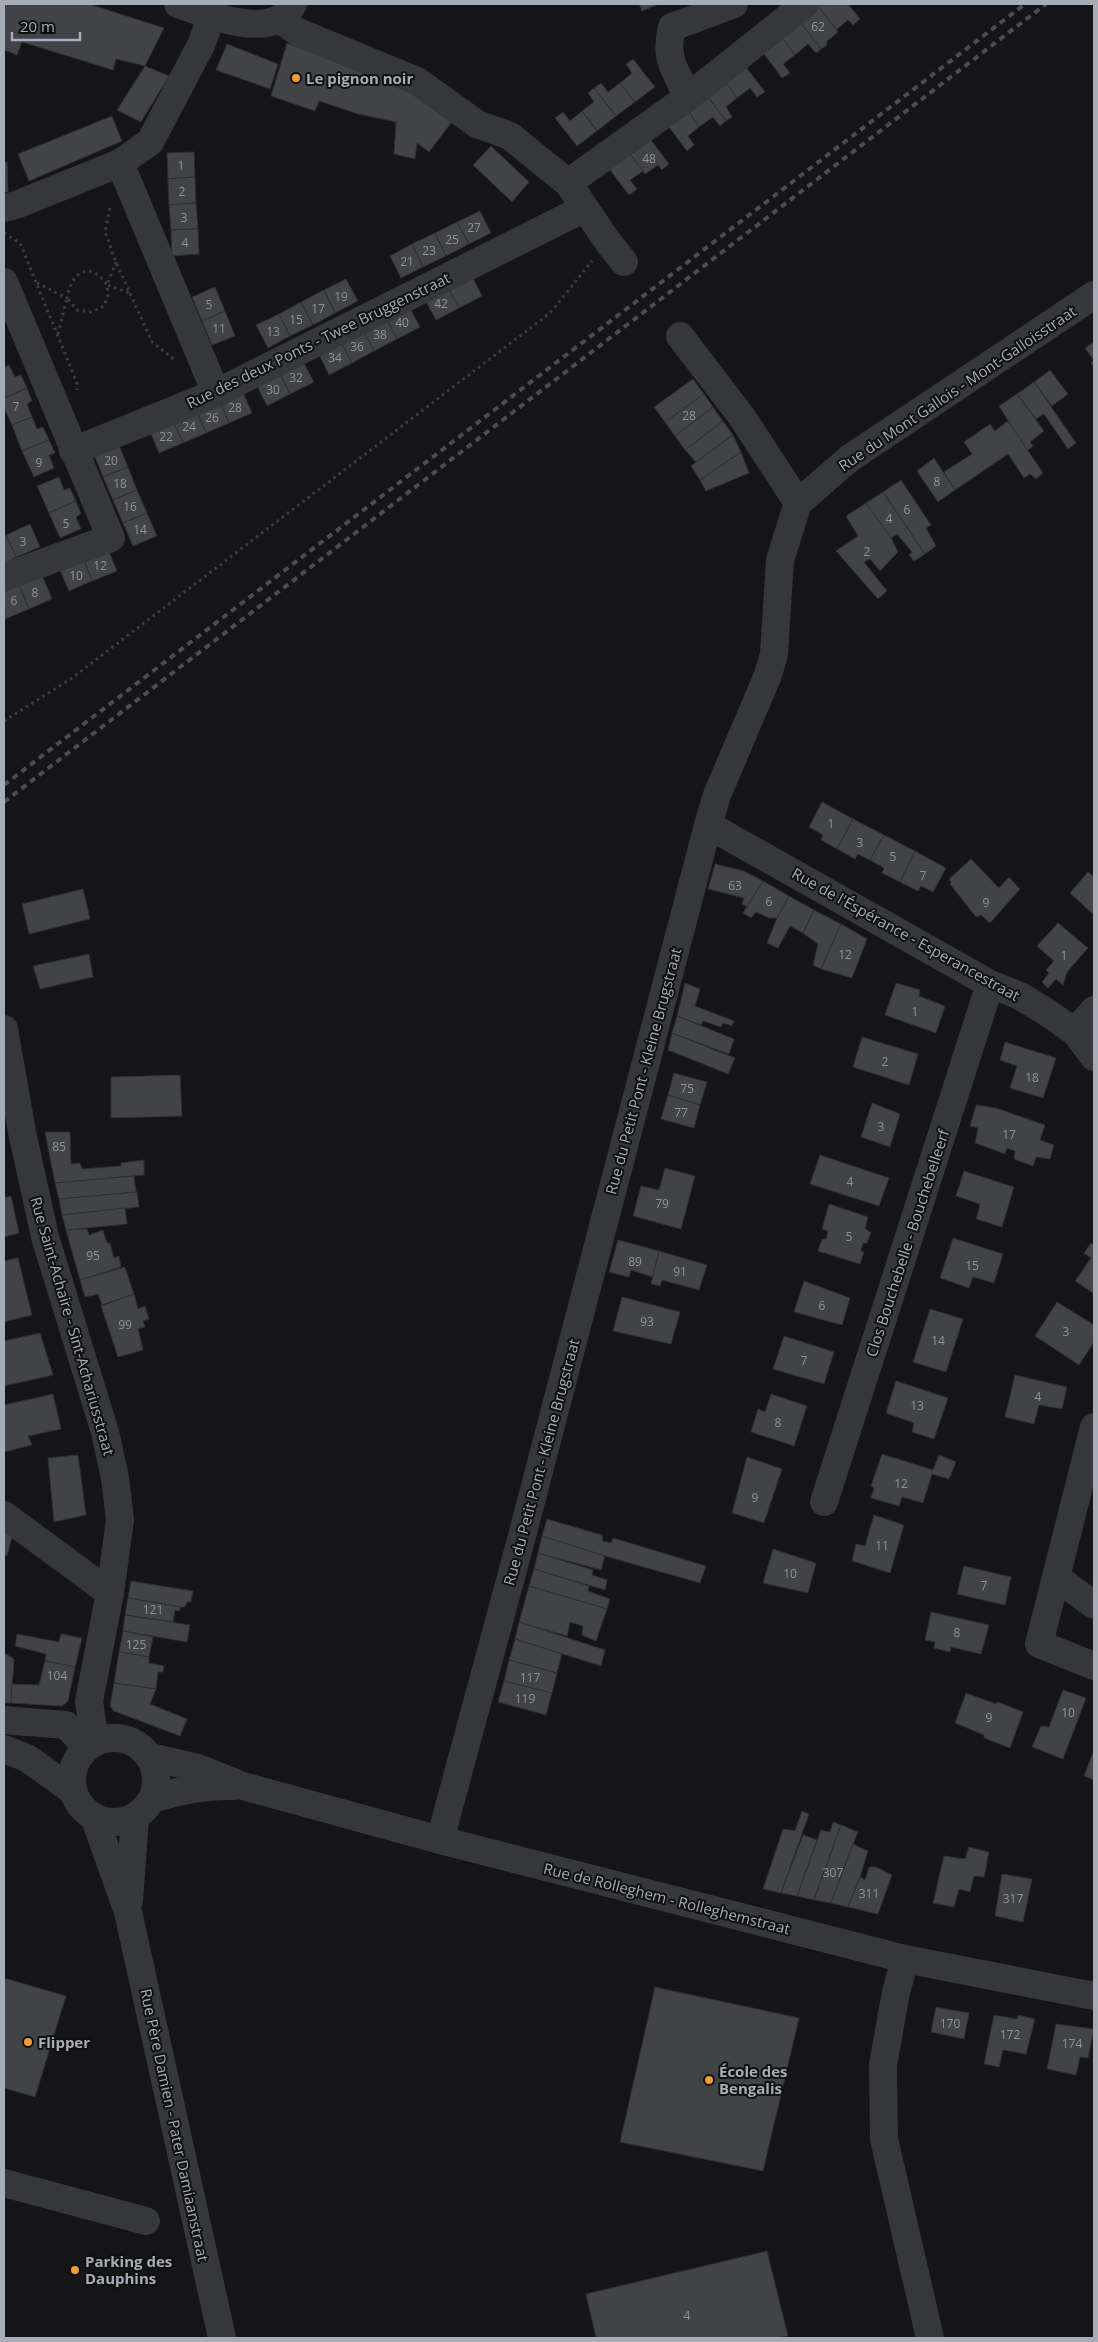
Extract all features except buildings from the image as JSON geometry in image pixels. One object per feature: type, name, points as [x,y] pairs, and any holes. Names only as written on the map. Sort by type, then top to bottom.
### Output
[{"type":"street","points":[[178,4],[212,16],[256,24],[264,24],[286,11],[298,32],[417,81],[477,124],[510,136],[568,182],[616,252]]},
{"type":"street","points":[[688,97],[671,62],[668,44],[672,27],[734,4]]},
{"type":"street","points":[[568,182],[688,97],[804,4]]},
{"type":"street","points":[[4,208],[16,205],[120,162],[150,142],[202,45],[212,16]]},
{"type":"street","points":[[120,162],[216,394]]},
{"type":"street","name":"Rue des deux Ponts - Twee Bruggenstraat","points":[[73,451],[216,394],[585,208]]},
{"type":"street","points":[[4,282],[73,451],[111,538],[4,577]]},
{"type":"street","name":"Rue du Mont Gallois - Mont-Galloisstraat","points":[[798,503],[850,458],[1094,295]]},
{"type":"street","points":[[680,336],[742,417],[798,503]]},
{"type":"street","name":"Rue du Petit Pont - Kleine Brugstraat","points":[[440,1840],[708,825],[717,795],[768,675],[774,654],[780,560],[798,503]]},
{"type":"street","name":"Rue de l'Éspérance - Esperancestraat","points":[[708,825],[990,984],[1020,996],[1074,1032],[1094,1057]]},
{"type":"street","name":"Clos Bouchebelle - Bouchebelleerf","points":[[824,1502],[990,984]]},
{"type":"street","points":[[1074,1032],[1094,1010]]},
{"type":"street","name":"Rue Saint-Achaire - Sint-Achariusstraat","points":[[4,1030],[22,1132],[45,1238],[105,1432],[115,1478],[120,1520],[110,1593],[89,1701],[91,1744]]},
{"type":"street","points":[[1094,1427],[1039,1644],[1094,1666]]},
{"type":"street","points":[[4,1516],[110,1593]]},
{"type":"street","points":[[1057,1578],[1094,1605]]},
{"type":"street","points":[[4,1720],[66,1724],[91,1744]]},
{"type":"street","points":[[110,1738],[126,1739],[140,1746],[150,1757],[156,1771],[156,1785],[144,1808],[122,1822],[108,1822],[95,1818],[81,1807],[73,1791],[72,1775],[77,1759],[91,1744],[110,1738]]},
{"type":"street","points":[[4,1749],[27,1758],[73,1791]]},
{"type":"street","name":"Rue de Rolleghem - Rolleghemstraat","points":[[150,1757],[198,1768],[243,1786],[440,1840],[905,1959],[1094,1996]]},
{"type":"street","name":"Rue de Rolleghem - Rolleghemstraat","points":[[144,1808],[181,1790],[212,1786],[243,1786]]},
{"type":"street","name":"Rue Père Damien - Pater Damiaanstraat","points":[[128,1912],[144,1808]]},
{"type":"street","name":"Rue Père Damien - Pater Damiaanstraat","points":[[95,1818],[128,1912],[222,2338]]},
{"type":"street","points":[[905,1959],[896,1992],[882,2065],[884,2139],[930,2338]]},
{"type":"street","points":[[4,2183],[146,2221]]},
{"type":"path","points":[[111,206],[105,232],[116,262],[152,342],[180,365]]},
{"type":"path","points":[[4,721],[72,678],[550,313],[616,252]]},
{"type":"path","points":[[107,285],[116,262]]},
{"type":"path","points":[[37,282],[66,298],[77,310],[91,312],[104,306],[108,295],[107,285],[101,275],[88,271],[77,274],[69,283],[66,298],[58,335]]},
{"type":"path","points":[[107,285],[130,293]]},
{"type":"railway","points":[[4,785],[1025,4]]},
{"type":"railway","points":[[4,802],[1046,4]]},
{"type":"place","name":"Le pignon noir","points":[[296,78]]},
{"type":"place","name":"Flipper","points":[[28,2042]]},
{"type":"place","name":"École des Bengalis","points":[[709,2080]]},
{"type":"place","name":"Parking des Dauphins","points":[[75,2270]]}]
